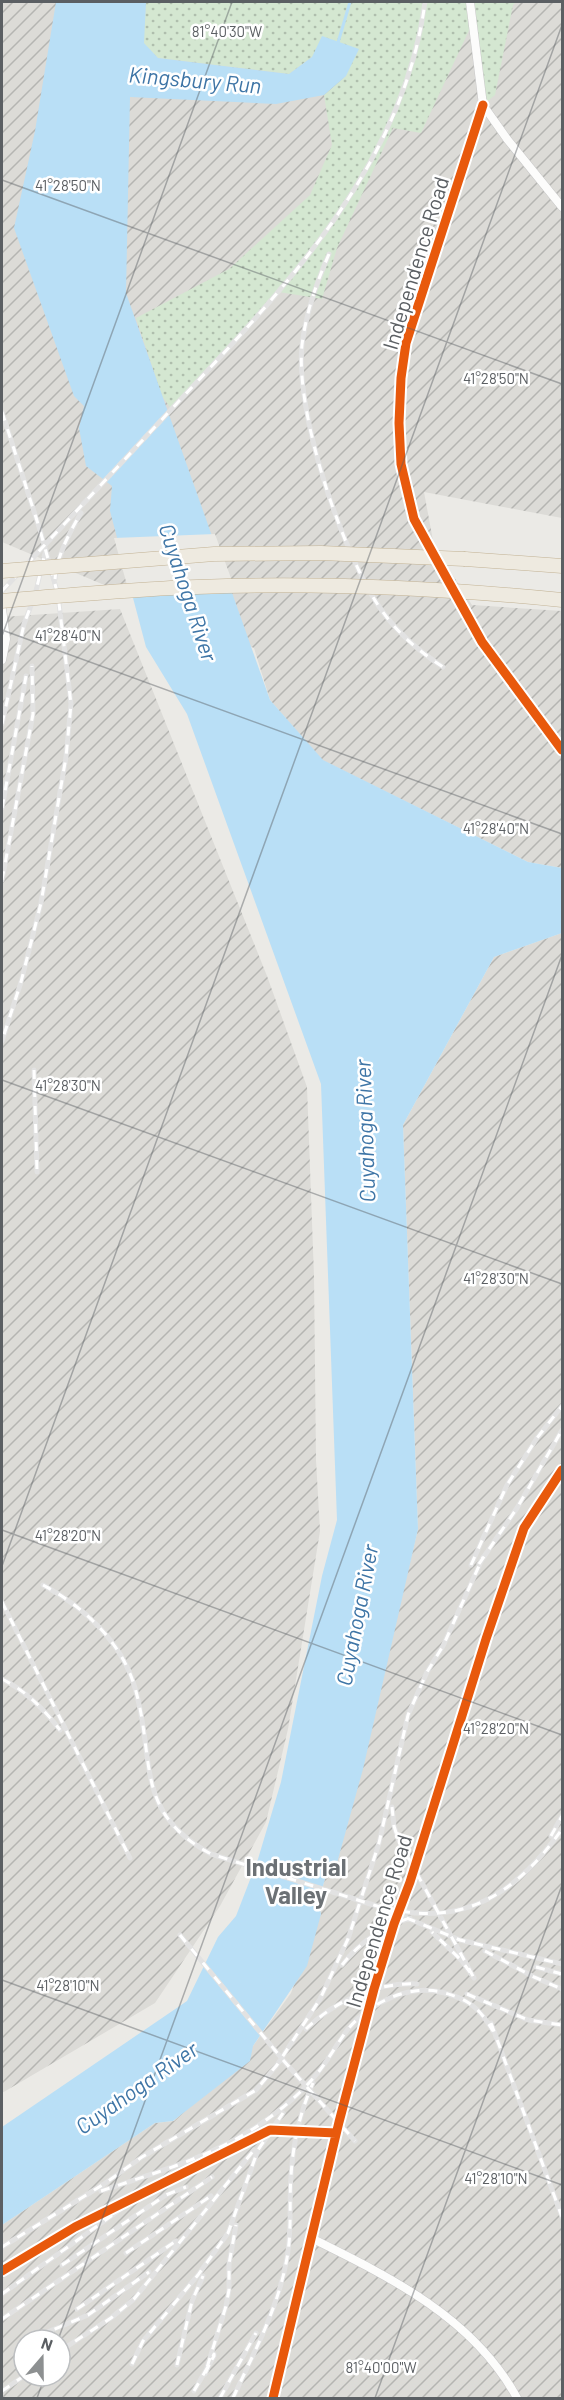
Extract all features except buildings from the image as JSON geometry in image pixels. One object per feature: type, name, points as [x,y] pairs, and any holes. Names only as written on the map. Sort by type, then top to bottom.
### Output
[{"type":"highway","points":[[2,571],[226,554],[414,556],[560,565]]},
{"type":"highway","points":[[2,601],[199,587],[307,586],[432,590],[562,600]]},
{"type":"street","points":[[470,2],[483,105],[507,139],[562,207]]},
{"type":"street","name":"Independence Road","points":[[483,105],[406,344],[400,400],[401,464],[414,519],[482,642],[562,750]]},
{"type":"street","points":[[2,609],[6,639],[2,660]]},
{"type":"street","name":"Independence Road","points":[[273,2398],[336,2133],[374,1989],[524,1528],[562,1470]]},
{"type":"street","points":[[2,2271],[75,2227],[270,2130],[336,2133]]},
{"type":"street","points":[[311,2238],[368,2266],[417,2295],[457,2324],[488,2355],[517,2398]]},
{"type":"shaded area","points":[[2,2],[562,2],[562,518],[424,492],[434,546],[472,605],[562,611],[562,868],[528,862],[322,760],[270,700],[254,648],[2,542]]},
{"type":"shaded area","points":[[120,609],[267,976],[307,1087],[314,1276],[316,1460],[320,1531],[288,1729],[266,1822],[220,1906],[155,2003],[2,2093],[2,617]]},
{"type":"shaded area","points":[[562,933],[562,2398],[2,2398],[2,2225],[155,2123],[174,2121],[253,2046],[291,1993],[321,1914],[318,1902],[325,1879],[337,1863],[418,1529],[403,1125],[494,957]]},
{"type":"green space","points":[[146,2],[516,2],[513,5],[495,95],[483,105],[472,24],[421,133],[393,128],[337,248],[322,299],[279,292],[172,410],[162,396],[136,318],[229,269],[310,195],[332,145],[324,95],[346,76],[312,57],[289,74],[158,58],[143,43]]},
{"type":"water","name":"Cuyahoga River","points":[[56,2],[146,2],[144,43],[158,58],[289,74],[312,57],[322,36],[359,49],[346,76],[324,95],[276,104],[130,97],[126,293],[270,700],[323,760],[528,862],[562,868],[562,933],[494,957],[403,1125],[418,1529],[363,1769],[337,1863],[325,1879],[318,1902],[321,1914],[307,1966],[253,2046],[250,2061],[173,2121],[155,2123],[2,2225],[2,2127],[187,2001],[218,1937],[236,1916],[258,1859],[281,1782],[322,1576],[337,1520],[321,1084],[187,714],[146,647],[110,511],[112,486],[86,466],[79,428],[84,406],[74,396],[14,228],[35,131]]},
{"type":"pier","points":[[215,534],[236,592],[130,596],[114,538]]},
{"type":"waterway","name":"Kingsbury Run","points":[[337,46],[350,2]]},
{"type":"railway","points":[[2,591],[260,313],[334,219],[366,169],[393,117],[413,61],[425,2]]},
{"type":"railway","points":[[329,254],[312,299],[302,345],[302,373],[313,442],[336,516],[364,580],[378,605],[399,632],[443,667]]},
{"type":"railway","points":[[2,412],[40,530],[58,595],[71,704],[66,757],[41,903],[21,982],[2,1041]]},
{"type":"railway","points":[[55,579],[64,545],[81,513]]},
{"type":"railway","points":[[2,724],[24,624],[35,595],[45,553]]},
{"type":"railway","points":[[2,880],[33,714],[32,666]]},
{"type":"railway","points":[[2,808],[26,676]]},
{"type":"railway","points":[[34,1070],[37,1172]]},
{"type":"railway","points":[[471,1565],[507,1485],[537,1438],[562,1406]]},
{"type":"railway","points":[[479,1564],[517,1508],[562,1430]]},
{"type":"railway","points":[[2,2247],[104,2184],[142,2157],[256,2090],[277,2065],[320,1999],[348,1939],[379,1843],[408,1715],[427,1672],[443,1646],[483,1557]]},
{"type":"railway","points":[[43,1585],[87,1615],[111,1641],[121,1656],[135,1688],[152,1782],[158,1802],[169,1820],[186,1838],[211,1854],[380,1907],[460,1940],[562,1964]]},
{"type":"railway","points":[[2,1602],[130,1858]]},
{"type":"railway","points":[[2,1679],[34,1701],[60,1730]]},
{"type":"railway","points":[[392,1807],[398,1839],[474,1978],[462,1961],[432,1932]]},
{"type":"railway","points":[[551,1836],[562,1816]]},
{"type":"railway","points":[[401,1911],[427,1914],[451,1912],[473,1906],[494,1896],[531,1867],[562,1829]]},
{"type":"railway","points":[[342,1965],[372,1936],[410,1918]]},
{"type":"railway","points":[[180,1935],[283,2060],[355,2141]]},
{"type":"railway","points":[[485,1951],[562,1989]]},
{"type":"railway","points":[[536,1967],[562,1974]]},
{"type":"railway","points":[[306,2029],[330,2010],[357,1995],[386,1986],[417,1984]]},
{"type":"railway","points":[[101,2191],[200,2156],[256,2127],[306,2086],[357,2019],[392,1997],[418,1991],[432,1991],[454,1996],[474,2006],[493,2031]]},
{"type":"railway","points":[[467,1994],[528,2020],[562,2025]]},
{"type":"railway","points":[[491,2023],[562,2217]]},
{"type":"railway","points":[[233,2398],[264,2330],[283,2277],[289,2237],[293,2152],[301,2116],[313,2083]]},
{"type":"railway","points":[[132,2364],[143,2341],[198,2275],[228,2233],[258,2150],[283,2113]]},
{"type":"railway","points":[[72,2343],[111,2318],[134,2299],[254,2150]]},
{"type":"railway","points":[[2,2294],[170,2174]]},
{"type":"railway","points":[[2,2319],[212,2177]]},
{"type":"railway","points":[[62,2265],[166,2195],[186,2187]]},
{"type":"railway","points":[[126,2253],[211,2196]]},
{"type":"railway","points":[[194,2391],[214,2356],[214,2354],[205,2374],[226,2306],[229,2290],[229,2264],[236,2225]]},
{"type":"railway","points":[[77,2309],[176,2241]]},
{"type":"railway","points":[[57,2328],[88,2315],[149,2272]]},
{"type":"railway","points":[[177,2365],[192,2301],[203,2276]]},
{"type":"railway","points":[[220,2398],[256,2333]]},
{"type":"railway","points":[[2,2391],[12,2384]]},
{"type":"cycle path","points":[[483,105],[406,343],[401,378],[399,423],[401,464],[414,519],[482,642],[562,750]]},
{"type":"cycle path","points":[[273,2398],[339,2122],[374,1989],[394,1924],[410,1882],[486,1639],[524,1528],[562,1470]]},
{"type":"cycle path","points":[[2,2271],[75,2227],[270,2130],[336,2133]]},
{"type":"district","name":"Industrial Valley","points":[[296,1880]]}]
